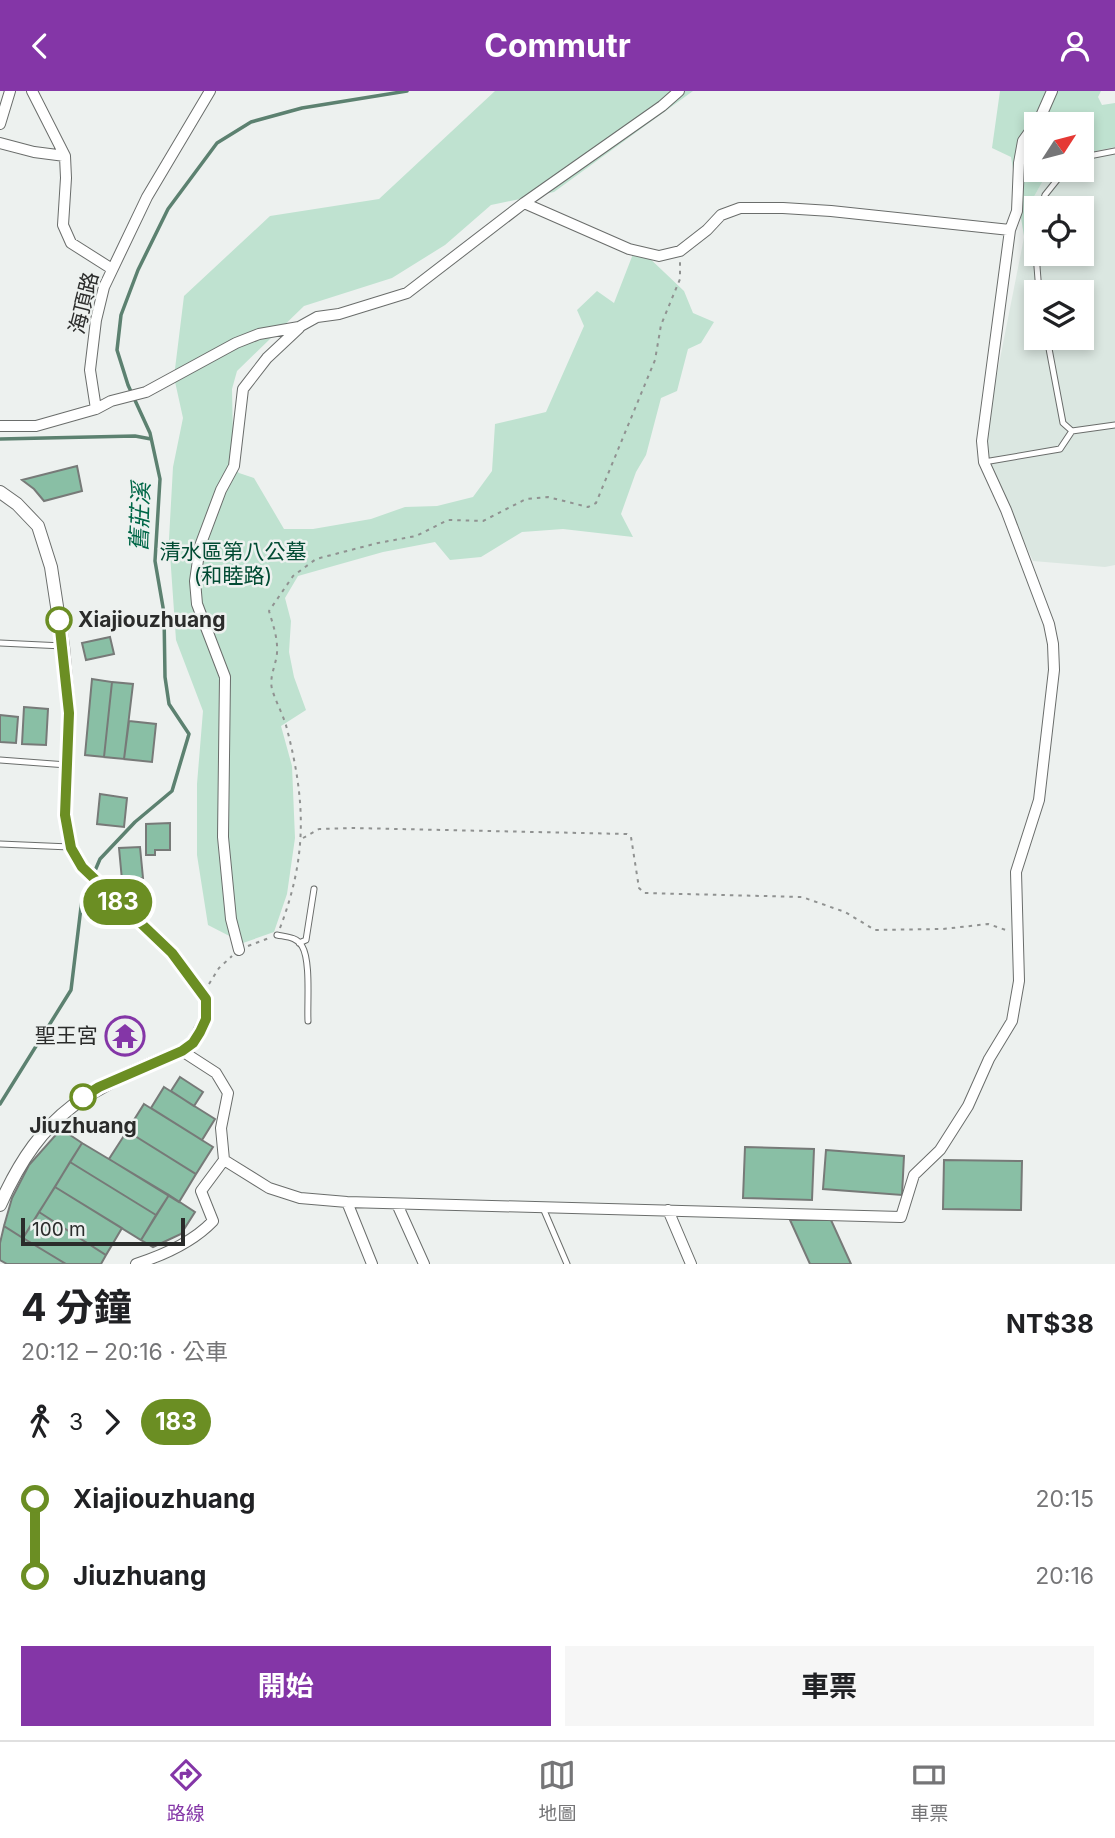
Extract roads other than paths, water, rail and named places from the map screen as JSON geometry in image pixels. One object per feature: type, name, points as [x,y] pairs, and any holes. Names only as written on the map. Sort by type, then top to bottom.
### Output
[{"type":"street","points":[[0,124],[10,91]]},
{"type":"street","points":[[32,91],[65,156],[63,225],[71,243],[112,269]]},
{"type":"street","name":"海頂路","points":[[96,409],[90,370],[96,320],[104,287],[147,197],[210,91]]},
{"type":"street","points":[[239,950],[231,919],[223,837],[225,677],[197,604],[195,581],[200,546],[221,490],[234,466],[243,389],[267,358],[299,327],[317,317],[339,314],[407,293],[524,203],[680,91]]},
{"type":"street","points":[[224,1160],[269,1188],[300,1198],[347,1202],[901,1217],[914,1175],[940,1150],[968,1106],[989,1059],[1012,1021],[1019,981],[1016,872],[1039,800],[1054,670],[1053,644],[1049,624],[1006,510],[984,462],[982,441],[1010,230],[1017,211],[1019,163],[1023,141],[1041,115],[1052,91]]},
{"type":"street","points":[[0,143],[34,152],[65,156]]},
{"type":"street","points":[[524,203],[629,249],[659,256],[680,251],[721,215],[740,208],[831,211],[1010,230]]},
{"type":"street","points":[[0,426],[36,426],[96,409],[111,401],[146,392],[236,343],[259,334],[299,327]]},
{"type":"street","points":[[0,492],[17,504],[38,526],[51,567],[63,646],[69,713],[65,815],[71,848],[82,867],[172,953],[206,999],[206,1019],[193,1043],[182,1051],[99,1087],[65,1110],[42,1132],[13,1177],[0,1205]]},
{"type":"street","points":[[136,1264],[160,1256],[205,1230],[213,1221],[201,1191],[224,1160],[221,1128],[228,1093],[216,1073],[182,1051]]},
{"type":"street","points":[[347,1202],[372,1264]]},
{"type":"street","points":[[397,1204],[424,1264]]},
{"type":"street","points":[[668,1210],[691,1264]]},
{"type":"lane","points":[[1094,155],[1115,151]]},
{"type":"lane","points":[[1045,196],[1055,182]]},
{"type":"lane","points":[[1049,350],[1063,423],[1072,431]]},
{"type":"lane","points":[[984,462],[1060,449],[1072,431],[1115,425]]},
{"type":"lane","points":[[0,643],[63,646]]},
{"type":"lane","points":[[0,760],[68,765]]},
{"type":"lane","points":[[0,844],[71,848]]},
{"type":"lane","points":[[299,943],[306,940],[314,889]]},
{"type":"lane","points":[[277,935],[293,937],[303,947],[308,1021]]},
{"type":"lane","points":[[543,1208],[567,1264]]},
{"type":"waterway","name":"舊莊溪","points":[[94,873],[100,859],[135,822],[172,791],[189,734],[169,704],[165,677],[164,613],[155,561],[160,479],[150,433],[128,385],[117,350],[121,315],[138,270],[168,209],[217,143],[251,122],[302,108],[407,91]]},
{"type":"waterway","points":[[0,439],[135,436],[151,439]]},
{"type":"waterway","name":"舊莊溪","points":[[0,1104],[71,990],[82,899],[91,880]]},
{"type":"place","name":"Xiajiouzhuang","points":[[59,620]]},
{"type":"place","name":"聖王宮","points":[[125,1036]]},
{"type":"place","name":"Jiuzhuang","points":[[83,1097]]},
{"type":"park label","name":"清水區第八公墓 (和睦路)","points":[[233,564]]}]
